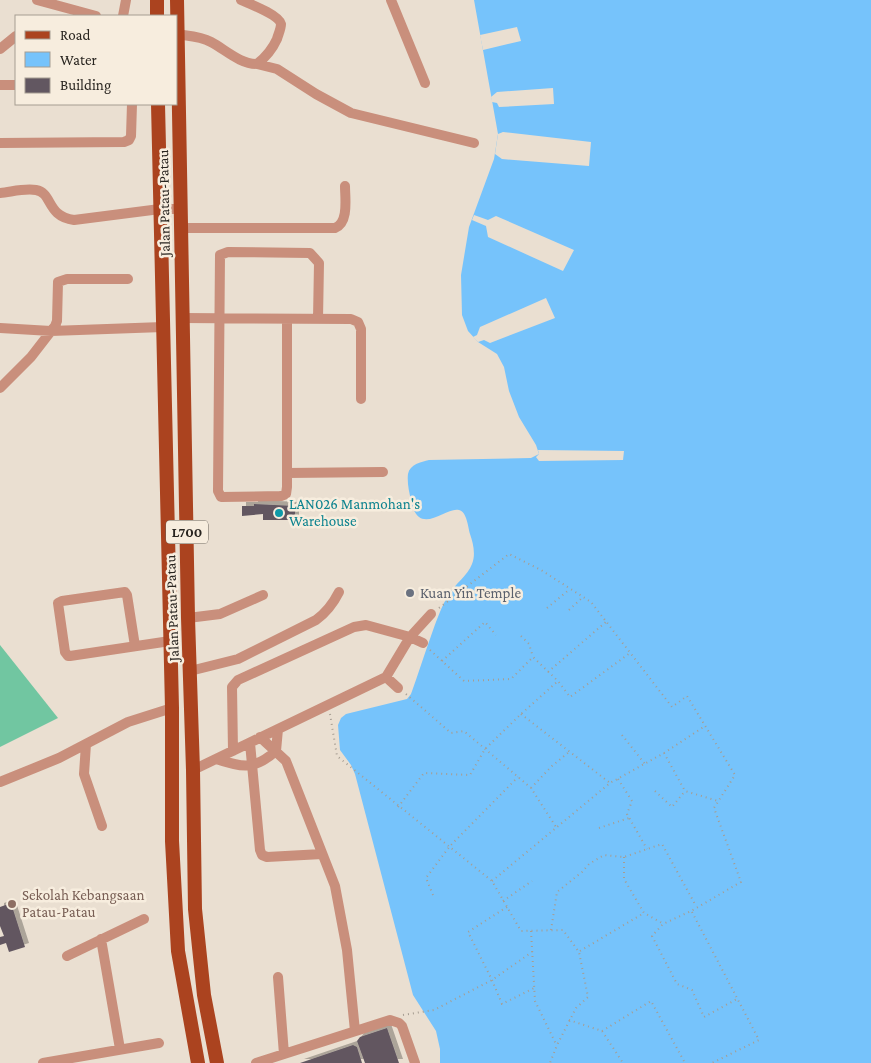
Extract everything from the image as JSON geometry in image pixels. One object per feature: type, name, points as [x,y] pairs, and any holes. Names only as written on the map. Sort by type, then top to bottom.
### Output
[{"type":"main road","points":[[157,0],[157,15]]},
{"type":"main road","name":"Jalan Patau-Patau","points":[[177,0],[177,15]]},
{"type":"main road","name":"Jalan Patau-Patau","points":[[178,93],[195,909],[204,995],[217,1063]]},
{"type":"main road","name":"Jalan Patau-Patau","points":[[158,105],[172,708],[172,841],[178,951],[198,1063]]},
{"type":"street","points":[[38,0],[92,15]]},
{"type":"street","points":[[123,15],[126,0]]},
{"type":"street","points":[[241,0],[273,15],[281,25],[279,35],[271,51],[257,64]]},
{"type":"street","points":[[392,0],[425,83]]},
{"type":"street","points":[[178,35],[199,37],[248,64],[257,64],[277,70],[316,94],[351,112],[474,143]]},
{"type":"street","points":[[2,46],[15,37]]},
{"type":"street","points":[[0,85],[15,85]]},
{"type":"street","points":[[0,143],[124,142],[129,140],[131,136],[132,105]]},
{"type":"street","points":[[181,228],[335,228],[343,221],[345,186]]},
{"type":"street","points":[[0,194],[28,189],[38,190],[46,196],[55,212],[65,219],[74,220],[160,209],[180,209]]},
{"type":"street","points":[[287,320],[286,494],[280,496],[221,497],[218,491],[220,255],[228,252],[310,253],[319,263],[318,319]]},
{"type":"street","points":[[0,388],[31,357],[51,332],[57,321],[58,282],[67,279],[128,279]]},
{"type":"street","points":[[182,318],[351,319],[358,322],[361,328],[361,399]]},
{"type":"street","points":[[0,328],[51,332],[163,327]]},
{"type":"street","points":[[287,473],[383,472]]},
{"type":"street","points":[[135,646],[127,595],[124,592],[58,603],[65,652],[68,656],[170,641]]},
{"type":"street","points":[[190,671],[238,659],[316,620],[326,613],[339,592]]},
{"type":"street","points":[[188,618],[220,614],[263,595]]},
{"type":"street","points":[[193,770],[386,677],[410,638],[430,614]]},
{"type":"street","points":[[233,751],[232,687],[238,680],[360,625],[366,625],[423,643]]},
{"type":"street","points":[[386,677],[398,688]]},
{"type":"street","points":[[0,782],[58,758],[128,722],[172,708]]},
{"type":"street","points":[[216,759],[241,767],[252,765],[276,751],[278,729]]},
{"type":"street","points":[[260,738],[286,761],[335,886],[347,950],[354,1031]]},
{"type":"street","points":[[250,743],[260,850],[262,854],[267,857],[322,854]]},
{"type":"street","points":[[86,744],[84,774],[102,826]]},
{"type":"street","points":[[67,956],[144,919]]},
{"type":"street","points":[[101,939],[120,1050]]},
{"type":"street","points":[[278,977],[284,1054]]},
{"type":"street","points":[[256,1063],[386,1021],[395,1021],[404,1030],[415,1063]]},
{"type":"street","points":[[43,1063],[159,1043]]},
{"type":"path","points":[[430,614],[509,554],[541,570],[591,602],[672,707],[687,696],[735,775],[714,808],[742,882],[696,906],[691,911],[663,924],[652,936],[677,984],[692,990],[704,1017],[737,998]]},
{"type":"path","points":[[546,608],[570,588]]},
{"type":"path","points":[[568,610],[583,597]]},
{"type":"path","points":[[548,672],[607,621]]},
{"type":"path","points":[[442,661],[485,622],[496,635]]},
{"type":"path","points":[[521,636],[529,644],[534,657],[558,682],[570,698],[630,653]]},
{"type":"path","points":[[423,643],[464,682],[511,680],[534,657]]},
{"type":"path","points":[[398,806],[424,773],[470,775],[485,749],[558,682]]},
{"type":"path","points":[[398,688],[450,733],[464,730],[518,776],[531,788],[556,828]]},
{"type":"path","points":[[329,704],[337,756],[492,882],[521,930],[563,930],[579,952],[588,996],[576,1008],[569,1020],[550,1063]]},
{"type":"path","points":[[521,714],[610,783]]},
{"type":"path","points":[[492,882],[610,783],[664,753],[705,726]]},
{"type":"path","points":[[622,735],[645,764]]},
{"type":"path","points":[[531,788],[552,766],[569,752]]},
{"type":"path","points":[[664,753],[685,791],[718,801]]},
{"type":"path","points":[[433,895],[426,878],[450,846],[518,776]]},
{"type":"path","points":[[618,779],[632,801],[627,814],[647,849]]},
{"type":"path","points":[[655,791],[672,807],[685,791]]},
{"type":"path","points":[[598,828],[629,818]]},
{"type":"path","points":[[551,930],[556,892],[582,872],[589,864],[604,855],[624,856],[662,844],[696,906]]},
{"type":"path","points":[[624,856],[624,880],[644,913],[663,924]]},
{"type":"path","points":[[503,901],[532,880]]},
{"type":"path","points":[[507,908],[468,932],[502,1004],[534,988]]},
{"type":"path","points":[[691,911],[759,1040],[712,1063]]},
{"type":"path","points":[[579,952],[644,913]]},
{"type":"path","points":[[531,931],[535,1001],[557,1045]]},
{"type":"path","points":[[395,1021],[405,1014],[434,1010],[492,980],[532,952]]},
{"type":"path","points":[[602,1031],[651,1001],[685,1063]]},
{"type":"path","points":[[569,1020],[602,1031],[623,1063]]},
{"type":"green space","points":[[0,645],[58,718],[0,747]]},
{"type":"water","points":[[474,0],[871,0],[871,1063],[440,1063],[440,1049],[436,1031],[413,995],[355,774],[340,750],[338,725],[341,718],[346,714],[407,699],[411,694],[444,604],[452,590],[468,572],[473,560],[472,541],[467,520],[462,511],[453,510],[426,519],[420,517],[415,511],[408,484],[408,474],[411,468],[416,464],[429,460],[531,458],[539,454],[536,445],[519,417],[509,391],[504,367],[497,354],[478,342],[468,331],[462,315],[461,275],[469,227],[494,159],[498,134]]},
{"type":"pier","points":[[517,27],[521,41],[483,50],[480,35]]},
{"type":"pier","points":[[553,88],[554,104],[499,107],[497,103],[492,102],[491,97],[497,92]]},
{"type":"pier","points":[[503,132],[591,142],[589,166],[502,159],[495,154],[498,134]]},
{"type":"pier","points":[[474,215],[488,220],[496,216],[574,250],[563,271],[488,237],[486,226],[472,220]]},
{"type":"pier","points":[[546,298],[555,318],[490,343],[484,340],[478,342],[473,337],[477,335],[480,327]]},
{"type":"pier","points":[[538,450],[624,451],[623,460],[539,461],[536,457],[539,454]]},
{"type":"building","name":"LAN026 Manmohan's Warehouse","points":[[254,504],[295,506],[295,520],[263,520],[263,514],[242,516],[242,506],[254,506]]},
{"type":"building","points":[[11,903],[25,947],[9,952],[6,943],[0,945],[0,937],[4,936],[0,926],[0,907]]},
{"type":"building","points":[[387,1028],[399,1063],[365,1063],[357,1041],[360,1037]]},
{"type":"building","points":[[353,1045],[357,1047],[362,1063],[300,1063]]},
{"type":"place","name":"LAN026 Manmohan's Warehouse","points":[[279,513]]},
{"type":"place","name":"Kuan Yin Temple","points":[[410,593]]},
{"type":"place","name":"Sekolah Kebangsaan Patau-Patau","points":[[12,904]]}]
